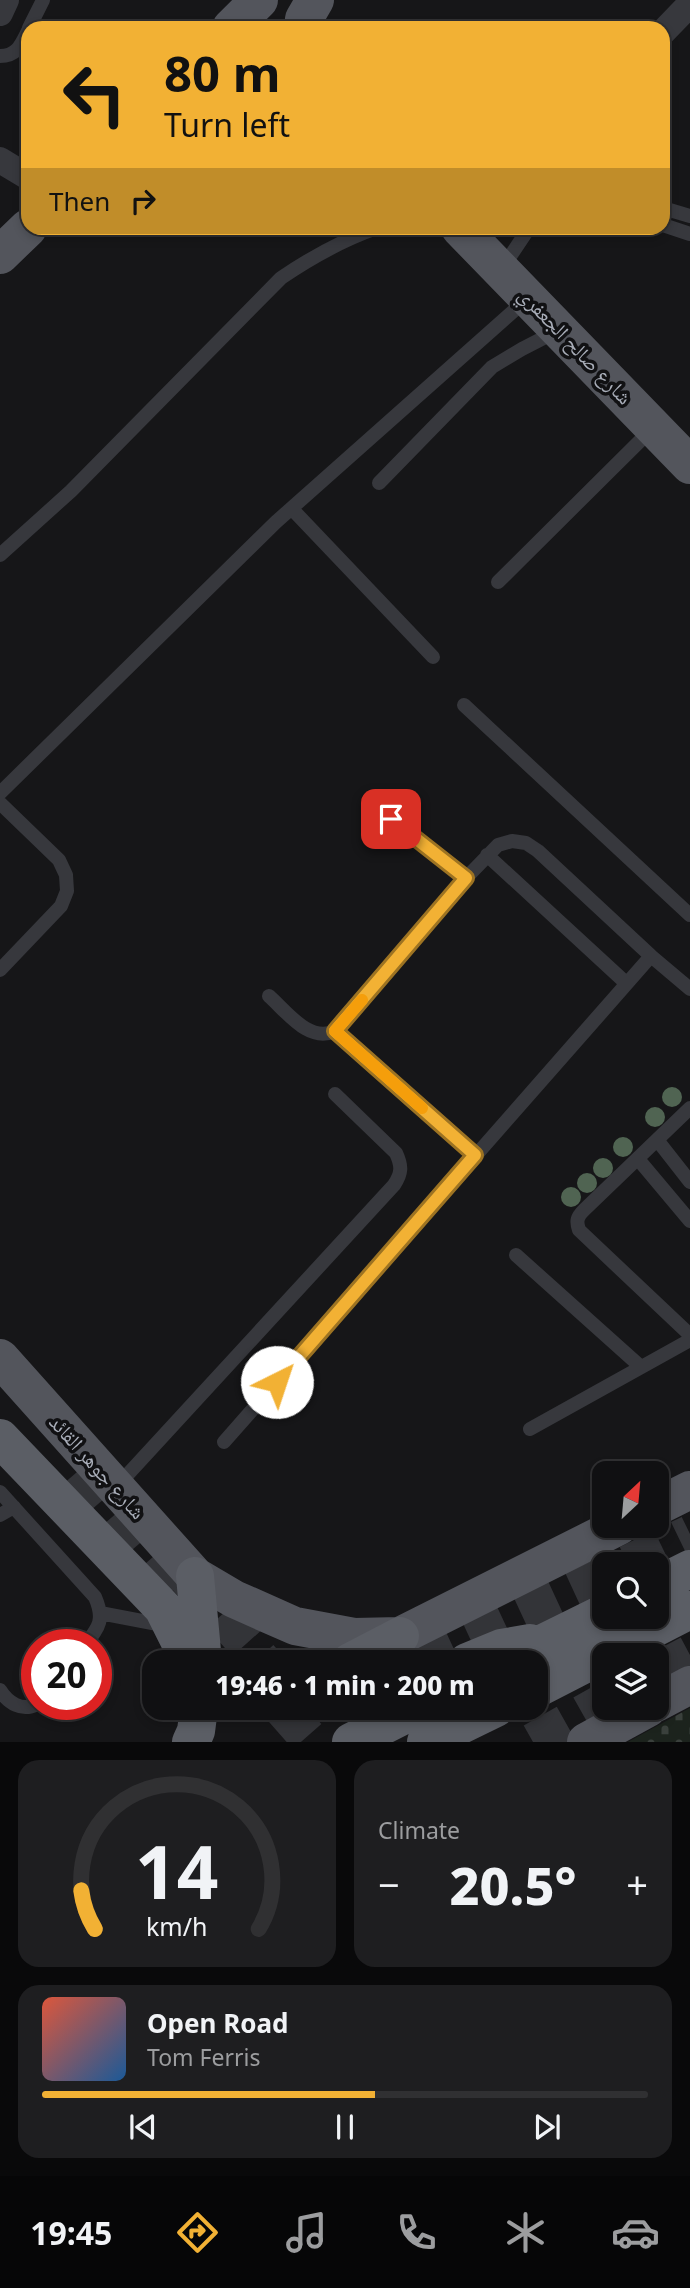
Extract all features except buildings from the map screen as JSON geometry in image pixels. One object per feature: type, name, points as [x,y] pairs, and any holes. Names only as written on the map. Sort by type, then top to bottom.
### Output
[{"type":"highway","points":[[0,1438],[163,1608],[184,1650]]},
{"type":"highway","points":[[669,1580],[690,1569]]},
{"type":"highway","points":[[195,1576],[202,1650]]},
{"type":"highway","points":[[548,1683],[690,1610]]},
{"type":"highway","points":[[528,1650],[592,1619]]},
{"type":"highway","points":[[373,1650],[400,1636]]},
{"type":"highway","points":[[497,1650],[510,1645],[542,1643]]},
{"type":"highway","points":[[191,1742],[197,1720]]},
{"type":"highway","points":[[351,1742],[394,1720]]},
{"type":"highway","points":[[426,1742],[471,1720]]},
{"type":"main road","points":[[239,21],[259,0]]},
{"type":"main road","points":[[304,21],[315,0]]},
{"type":"main road","points":[[0,255],[21,235]]},
{"type":"main road","name":"شارع صالح الجعفري","points":[[472,235],[501,270],[559,330],[677,444]]},
{"type":"main road","name":"شارع جوهر القائد","points":[[0,1357],[195,1576],[234,1599],[295,1626],[354,1637],[400,1636]]},
{"type":"main road","points":[[669,1500],[690,1490]]},
{"type":"main road","points":[[400,1636],[595,1538]]},
{"type":"main road","points":[[669,1696],[690,1685]]},
{"type":"main road","points":[[586,1742],[626,1720]]},
{"type":"street","points":[[0,13],[6,0]]},
{"type":"street","points":[[670,25],[690,4]]},
{"type":"street","points":[[0,160],[21,173]]},
{"type":"lane","points":[[33,21],[43,0]]},
{"type":"lane","points":[[0,55],[9,56],[17,51],[21,44]]},
{"type":"lane","points":[[670,210],[690,216]]},
{"type":"lane","points":[[670,227],[690,234]]},
{"type":"lane","points":[[0,555],[71,491],[281,278],[313,256],[357,235]]},
{"type":"lane","points":[[501,270],[524,235]]},
{"type":"lane","points":[[0,793],[292,509],[528,298]]},
{"type":"lane","points":[[379,483],[492,367],[522,348],[559,330]]},
{"type":"lane","points":[[498,582],[677,444]]},
{"type":"lane","points":[[292,509],[433,657]]},
{"type":"lane","points":[[464,705],[690,915]]},
{"type":"lane","points":[[0,803],[60,860],[66,875],[66,891],[61,906],[0,970]]},
{"type":"lane","points":[[391,819],[466,878]]},
{"type":"lane","points":[[269,996],[315,1034],[326,1035],[335,1031],[487,855],[498,845],[512,841],[526,843],[538,850],[690,989]]},
{"type":"lane","points":[[487,855],[626,983]]},
{"type":"lane","points":[[224,1442],[651,956]]},
{"type":"lane","points":[[335,1031],[475,1155]]},
{"type":"lane","points":[[115,1489],[394,1185],[400,1175],[401,1164],[396,1153],[335,1094]]},
{"type":"lane","points":[[530,1429],[690,1338],[579,1230],[577,1223],[583,1210],[690,1108]]},
{"type":"lane","points":[[658,1141],[690,1182]]},
{"type":"lane","points":[[639,1159],[690,1221]]},
{"type":"lane","points":[[516,1255],[641,1367]]},
{"type":"lane","points":[[0,1492],[95,1597],[100,1613],[97,1629]]},
{"type":"lane","points":[[0,1515],[14,1507]]},
{"type":"lane","points":[[100,1613],[173,1627]]},
{"type":"lane","points":[[0,1690],[5,1699],[21,1707]]},
{"type":"green space","points":[[690,1708],[690,1742],[628,1742],[669,1720]]},
{"type":"tunnel","points":[[77,1472],[191,1604]]},
{"type":"tunnel","points":[[653,1552],[690,1534]]},
{"type":"tunnel","points":[[183,1573],[252,1650]]},
{"type":"tunnel","points":[[444,1650],[592,1582]]},
{"type":"tunnel","points":[[669,1665],[690,1654]]},
{"type":"tunnel","points":[[533,1742],[592,1709]]},
{"type":"tunnel","points":[[293,1720],[312,1742]]},
{"type":"slow traffic","points":[[362,1000],[335,1031],[422,1108]]},
{"type":"route","points":[[277,1382],[475,1155],[335,1031],[466,878],[391,819]]}]
